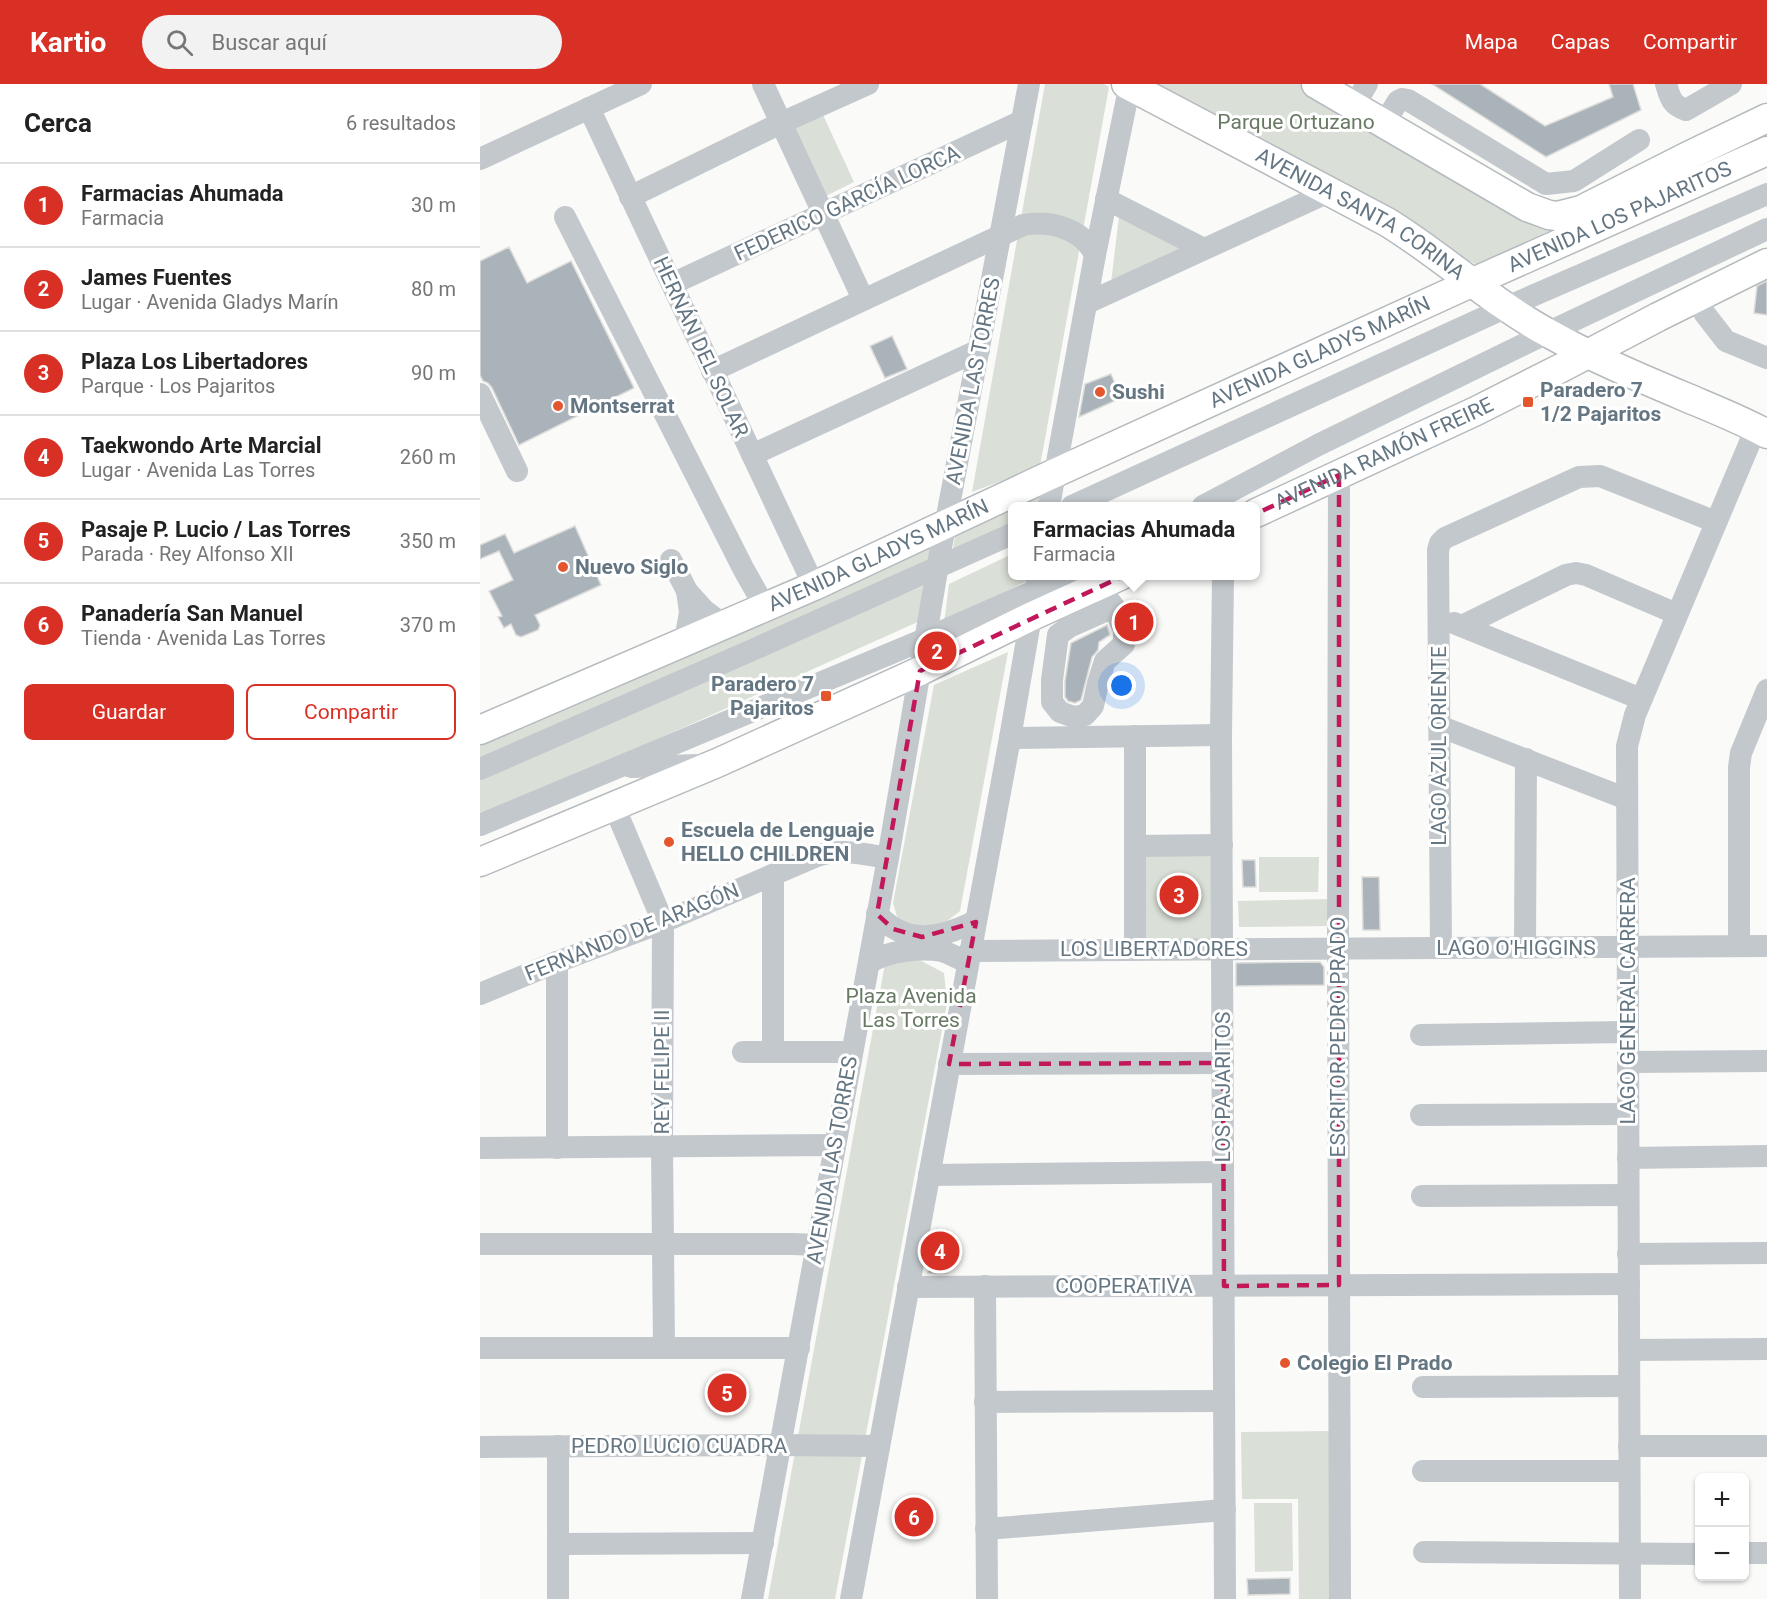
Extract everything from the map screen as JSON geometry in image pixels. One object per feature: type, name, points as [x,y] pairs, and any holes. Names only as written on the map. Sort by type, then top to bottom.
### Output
[{"type":"main road","points":[[1316,84],[1360,95],[1384,124]]},
{"type":"main road","name":"AVENIDA SANTA CORINA","points":[[1129,85],[1331,191],[1406,234],[1471,283],[1547,333],[1628,373],[1761,431]]},
{"type":"main road","name":"AVENIDA LOS PAJARITOS","points":[[1384,124],[1527,207],[1549,215],[1566,215],[1581,210],[1767,118]]},
{"type":"main road","name":"AVENIDA LOS PAJARITOS","points":[[1471,283],[1767,151]]},
{"type":"main road","name":"AVENIDA RAMÓN FREIRE","points":[[1260,511],[1476,411],[1767,263]]},
{"type":"main road","name":"AVENIDA GLADYS MARÍN","points":[[480,730],[814,586],[1471,283]]},
{"type":"main road","points":[[1625,335],[1619,357],[1628,373]]},
{"type":"main road","points":[[480,862],[717,763],[920,671],[1035,594],[1111,589]]},
{"type":"street","points":[[763,84],[863,299]]},
{"type":"street","points":[[630,197],[781,123],[868,84]]},
{"type":"street","name":"AVENIDA LAS TORRES","points":[[752,1599],[888,858],[938,567],[1029,84]]},
{"type":"street","points":[[1666,84],[1671,101],[1677,107],[1686,110],[1731,84]]},
{"type":"street","points":[[1050,502],[1129,85]]},
{"type":"street","points":[[480,159],[632,86]]},
{"type":"street","points":[[1384,124],[1398,101],[1408,100],[1545,183],[1574,181],[1639,140]]},
{"type":"street","name":"HERNÁN DEL SOLAR","points":[[589,108],[814,586]]},
{"type":"street","name":"FEDERICO GARCÍA LORCA","points":[[672,284],[1022,121]]},
{"type":"street","points":[[1087,303],[1331,191]]},
{"type":"street","points":[[1083,502],[1507,307],[1767,194]]},
{"type":"street","points":[[1106,199],[1204,249]]},
{"type":"street","points":[[565,217],[765,608]]},
{"type":"street","points":[[712,371],[1014,228],[1031,223],[1063,228],[1082,237],[1095,255]]},
{"type":"street","points":[[1212,502],[1318,445],[1767,229]]},
{"type":"street","points":[[1696,298],[1726,341],[1767,358]]},
{"type":"street","points":[[752,455],[979,350]]},
{"type":"street","points":[[480,394],[517,471]]},
{"type":"street","name":"LAGO GENERAL CARRERA","points":[[1630,1599],[1627,947],[1629,736],[1641,699],[1716,522],[1761,431]]},
{"type":"street","name":"LAGO AZUL ORIENTE","points":[[1440,948],[1438,550],[1440,543],[1445,538],[1579,477],[1586,476],[1600,476],[1716,522]]},
{"type":"street","points":[[1233,490],[1330,480]]},
{"type":"street","name":"ESCRITOR PEDRO PRADO","points":[[1330,480],[1338,949],[1340,1599]]},
{"type":"street","points":[[480,769],[1008,536]]},
{"type":"street","points":[[671,561],[687,591],[704,610],[724,625]]},
{"type":"street","points":[[1462,626],[1566,575],[1576,573],[1586,575],[1677,614]]},
{"type":"street","points":[[480,825],[1035,594],[1061,580]]},
{"type":"street","name":"LOS PAJARITOS","points":[[1223,583],[1221,735],[1226,1599]]},
{"type":"street","points":[[1111,589],[1124,630],[1124,644],[1106,661],[1093,706],[1085,716],[1074,717],[1059,712],[1052,702],[1052,680],[1058,635],[1111,589]]},
{"type":"street","points":[[685,641],[690,612],[687,591]]},
{"type":"street","points":[[850,1599],[1035,594]]},
{"type":"street","points":[[1439,617],[1641,699]]},
{"type":"street","points":[[1739,946],[1738,767],[1741,753],[1767,690]]},
{"type":"street","points":[[1439,726],[1627,799]]},
{"type":"street","points":[[1010,738],[1221,735]]},
{"type":"street","points":[[1135,736],[1135,950]]},
{"type":"street","points":[[1525,948],[1526,759]]},
{"type":"street","points":[[618,768],[717,763]]},
{"type":"street","name":"REY FELIPE II","points":[[614,806],[663,922],[663,1347]]},
{"type":"street","points":[[1135,846],[1222,845]]},
{"type":"street","name":"FERNANDO DE ARAGÓN","points":[[480,994],[663,922],[818,856],[846,851],[888,858]]},
{"type":"street","points":[[772,875],[773,1052]]},
{"type":"street","points":[[877,914],[885,924],[893,929],[922,937],[938,936],[976,921]]},
{"type":"street","name":"LAGO O'HIGGINS","points":[[1338,949],[1767,946]]},
{"type":"street","name":"LOS LIBERTADORES","points":[[969,957],[1135,950],[1338,949]]},
{"type":"street","points":[[868,963],[886,954],[926,950],[969,957]]},
{"type":"street","points":[[557,962],[557,1148]]},
{"type":"street","points":[[1421,1035],[1628,1032]]},
{"type":"street","points":[[743,1052],[852,1052]]},
{"type":"street","points":[[1628,1062],[1767,1061]]},
{"type":"street","points":[[949,1064],[1223,1063]]},
{"type":"street","points":[[1421,1115],[1628,1114]]},
{"type":"street","points":[[480,1148],[835,1145]]},
{"type":"street","points":[[1628,1158],[1767,1156]]},
{"type":"street","points":[[929,1175],[1223,1172]]},
{"type":"street","points":[[1422,1196],[1628,1194]]},
{"type":"street","points":[[480,1245],[817,1245]]},
{"type":"street","points":[[1628,1254],[1767,1253]]},
{"type":"street","name":"COOPERATIVA","points":[[908,1287],[1629,1284]]},
{"type":"street","points":[[985,1286],[987,1599]]},
{"type":"street","points":[[480,1348],[799,1348]]},
{"type":"street","points":[[1629,1350],[1767,1349]]},
{"type":"street","points":[[1423,1387],[1629,1386]]},
{"type":"street","points":[[985,1402],[1224,1401]]},
{"type":"street","points":[[558,1446],[558,1599]]},
{"type":"street","name":"PEDRO LUCIO CUADRA","points":[[480,1447],[879,1446]]},
{"type":"street","points":[[1629,1446],[1767,1446]]},
{"type":"street","points":[[1423,1472],[1629,1471]]},
{"type":"street","points":[[986,1529],[1225,1510]]},
{"type":"street","points":[[558,1544],[762,1543]]},
{"type":"street","points":[[1424,1552],[1695,1554]]},
{"type":"street","points":[[1749,1554],[1767,1553]]},
{"type":"highlighted area","points":[[1339,475],[1339,1285],[1224,1286],[1223,1063],[949,1064],[976,922],[922,937],[893,929],[877,914],[920,671]]},
{"type":"green space","points":[[1045,84],[1104,84],[1109,87],[1040,466],[972,492]]},
{"type":"green space","name":"Parque Ortuzano","points":[[1153,84],[1304,84],[1556,228],[1477,265]]},
{"type":"green space","points":[[823,115],[854,182],[826,196],[794,128]]},
{"type":"green space","points":[[1119,216],[1183,247],[1111,283]]},
{"type":"green space","points":[[1035,493],[1044,502],[1015,502]]},
{"type":"green space","points":[[1008,505],[1008,526],[953,550],[956,529]]},
{"type":"green space","points":[[933,544],[927,562],[480,762],[480,742],[748,630]]},
{"type":"green space","points":[[1008,556],[1008,580],[1029,580],[944,623],[949,584]]},
{"type":"green space","points":[[926,585],[922,620],[589,770],[480,816],[480,775]]},
{"type":"green space","name":"Plaza Avenida Las Torres","points":[[1008,652],[960,911],[934,931],[898,920],[893,903],[934,685]]},
{"type":"green space","points":[[1213,851],[1211,943],[1147,942],[1142,937],[1142,854]]},
{"type":"green space","points":[[1259,857],[1319,857],[1318,892],[1259,892]]},
{"type":"green space","points":[[1329,899],[1329,926],[1239,927],[1238,901]]},
{"type":"green space","name":"Plaza Avenida Las Torres","points":[[914,957],[944,973],[947,1003],[835,1599],[768,1599],[885,964]]},
{"type":"green space","points":[[1331,1431],[1333,1599],[1299,1599],[1298,1499],[1242,1499],[1241,1432]]},
{"type":"green space","points":[[1254,1503],[1292,1503],[1293,1571],[1255,1572]]},
{"type":"building","points":[[1432,84],[1480,84],[1545,126],[1613,97],[1609,84],[1633,84],[1641,110],[1546,157]]},
{"type":"building","points":[[509,247],[527,283],[571,261],[634,388],[519,445],[492,388],[483,381],[480,375],[480,261]]},
{"type":"building","points":[[1767,281],[1767,315],[1754,313],[1757,286]]},
{"type":"building","points":[[892,336],[907,369],[885,378],[870,346]]},
{"type":"building","name":"Sushi","points":[[1111,374],[1121,398],[1079,417],[1085,384]]},
{"type":"building","points":[[575,526],[601,585],[535,615],[540,625],[538,630],[521,637],[516,635],[511,624],[504,628],[498,617],[502,616],[489,591],[513,580],[499,551],[480,559],[480,545],[505,534],[514,553]]},
{"type":"building","points":[[1107,625],[1110,635],[1099,642],[1098,650],[1092,657],[1081,700],[1075,703],[1068,701],[1065,697],[1065,681],[1071,643]]},
{"type":"building","points":[[1242,860],[1255,860],[1256,887],[1243,887]]},
{"type":"building","points":[[1362,877],[1379,877],[1380,930],[1363,930]]},
{"type":"building","points":[[1320,962],[1324,967],[1324,985],[1236,986],[1236,963]]},
{"type":"building","points":[[936,1229],[947,1230],[947,1273],[928,1273]]},
{"type":"building","points":[[900,1505],[929,1506],[928,1529],[899,1528]]},
{"type":"building","points":[[1290,1578],[1290,1594],[1248,1595],[1247,1579]]},
{"type":"place","name":"Sushi","points":[[1100,392]]},
{"type":"place","name":"Paradero 7 1/2 Pajaritos","points":[[1528,402]]},
{"type":"place","name":"Montserrat","points":[[558,406]]},
{"type":"place","name":"Nuevo Siglo","points":[[563,567]]},
{"type":"place","name":"Farmacias Ahumada","points":[[1134,622]]},
{"type":"place","name":"James Fuentes","points":[[937,651]]},
{"type":"place","name":"Paradero 7 Pajaritos","points":[[826,696]]},
{"type":"place","name":"Escuela de Lenguaje HELLO CHILDREN","points":[[669,842]]},
{"type":"place","name":"Plaza Los Libertadores","points":[[1179,895]]},
{"type":"place","name":"Taekwondo Arte Marcial","points":[[940,1251]]},
{"type":"place","name":"Colegio El Prado","points":[[1285,1363]]},
{"type":"place","name":"Pasaje P. Lucio / Las Torres","points":[[727,1393]]},
{"type":"place","name":"Panadería San Manuel","points":[[914,1517]]}]
